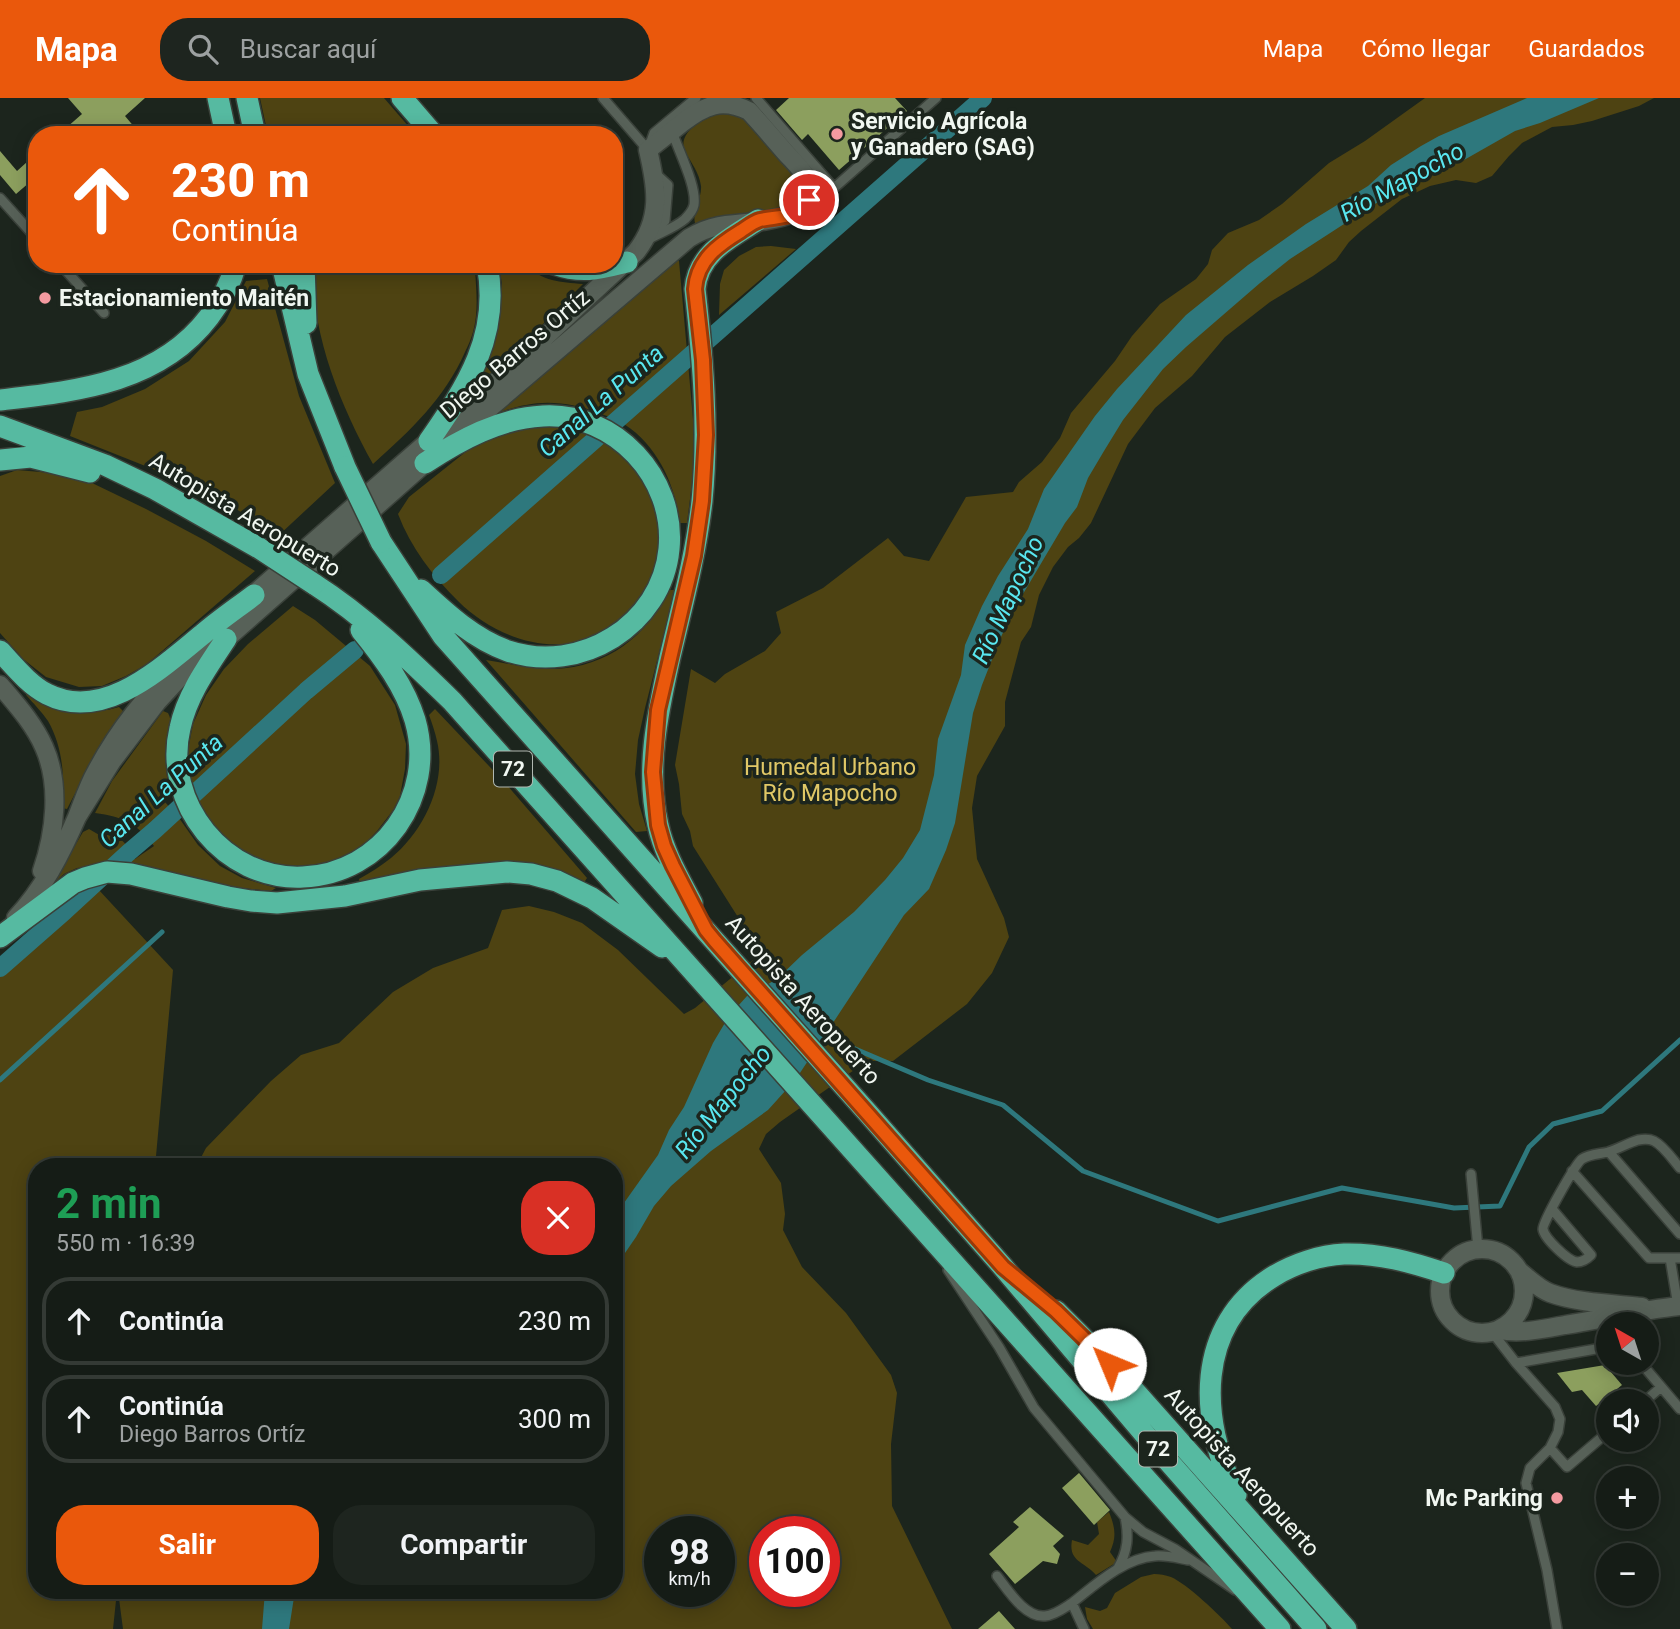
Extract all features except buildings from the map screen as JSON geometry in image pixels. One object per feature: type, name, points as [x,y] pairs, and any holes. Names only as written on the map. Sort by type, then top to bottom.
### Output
[{"type":"highway","points":[[218,98],[224,126]]},
{"type":"highway","points":[[247,98],[253,126]]},
{"type":"highway","points":[[401,98],[426,126]]},
{"type":"highway","points":[[706,930],[664,846],[658,825],[653,772],[658,710],[694,556],[702,501],[706,435],[696,279],[706,258],[715,249],[758,220]]},
{"type":"highway","points":[[623,263],[627,262]]},
{"type":"highway","points":[[0,400],[92,387],[139,372],[159,362],[202,325],[223,296],[232,273]]},
{"type":"highway","name":"Autopista Aeropuerto","points":[[284,273],[308,374],[345,467],[381,542],[443,636],[867,1112],[1147,1437],[1317,1629]]},
{"type":"highway","points":[[303,273],[308,374]]},
{"type":"highway","points":[[429,440],[454,405],[483,346],[491,307],[488,273]]},
{"type":"highway","points":[[397,568],[456,621],[482,639],[509,651],[540,657],[571,654],[602,645],[629,627],[658,588],[667,563],[670,536],[668,518],[656,483],[637,455],[614,435],[594,425],[569,417],[544,415],[520,419],[478,433],[425,463]]},
{"type":"highway","name":"Autopista Aeropuerto","points":[[0,426],[105,465],[155,489],[259,548],[321,588],[394,647],[452,701],[1280,1629]]},
{"type":"highway","points":[[0,460],[31,457],[155,489]]},
{"type":"highway","points":[[226,639],[192,695],[180,727],[177,756],[181,787],[193,815],[215,843],[228,854],[257,870],[288,877],[318,876],[347,867],[375,850],[400,824],[409,808],[418,775],[419,741],[410,705],[391,672],[363,634],[321,588]]},
{"type":"highway","points":[[0,651],[34,685],[47,694],[76,702],[95,701],[132,687],[155,672],[254,595]]},
{"type":"highway","points":[[0,937],[58,893],[85,878],[107,872],[145,876],[228,897],[277,903],[345,896],[421,880],[507,872],[531,874],[557,881],[592,898],[690,968]]},
{"type":"highway","points":[[1253,1524],[1225,1471],[1214,1431],[1209,1379],[1220,1337],[1239,1305],[1278,1273],[1325,1256],[1381,1256],[1401,1259],[1444,1273]]},
{"type":"highway","name":"Autopista Aeropuerto","points":[[1003,1267],[1056,1311],[1106,1360],[1346,1629]]},
{"type":"street","points":[[647,236],[655,210],[655,184],[648,150],[710,103],[724,100],[741,104],[750,111],[803,172],[811,194],[806,206]]},
{"type":"street","name":"Diego Barros Ortíz","points":[[77,817],[112,761],[157,702],[182,675],[689,238],[712,227],[786,216],[806,206]]},
{"type":"street","name":"Diego Barros Ortíz","points":[[623,266],[647,236]]},
{"type":"street","name":"Diego Barros Ortíz","points":[[0,937],[48,877],[64,848],[94,774],[128,719],[165,677],[214,629],[513,368],[615,273]]},
{"type":"street","points":[[0,685],[44,746],[54,784],[49,850],[26,907]]},
{"type":"street","points":[[1496,1331],[1514,1318],[1523,1300],[1524,1290],[1519,1271],[1514,1263],[1488,1249],[1461,1254],[1444,1273],[1440,1298],[1452,1321],[1459,1326],[1475,1333],[1529,1331],[1596,1323]]},
{"type":"street","points":[[1519,1271],[1549,1293],[1656,1309]]},
{"type":"street","points":[[1647,1312],[1679,1306]]},
{"type":"lane","points":[[603,98],[648,150],[654,133],[696,98]]},
{"type":"lane","points":[[756,98],[834,188]]},
{"type":"lane","points":[[806,206],[817,202],[834,188],[936,98]]},
{"type":"lane","points":[[647,236],[678,224],[688,217],[694,205],[694,194],[672,131]]},
{"type":"lane","points":[[0,198],[28,229]]},
{"type":"lane","points":[[68,273],[104,313]]},
{"type":"lane","points":[[1552,1209],[1591,1255],[1585,1260],[1575,1262],[1568,1259],[1543,1230],[1543,1226],[1572,1171],[1580,1160],[1640,1139],[1657,1143],[1680,1168]]},
{"type":"lane","points":[[1609,1152],[1680,1234]]},
{"type":"lane","points":[[1572,1171],[1649,1258],[1675,1258],[1679,1306]]},
{"type":"lane","points":[[1471,1174],[1478,1249]]},
{"type":"lane","points":[[928,1235],[1034,1408],[1125,1517],[1143,1532],[1175,1549],[1226,1585],[1253,1599]]},
{"type":"lane","points":[[1496,1331],[1516,1363],[1555,1408],[1560,1419],[1558,1432],[1550,1448],[1531,1468],[1526,1483],[1547,1570],[1557,1629]]},
{"type":"lane","points":[[1516,1363],[1596,1349]]},
{"type":"lane","points":[[1652,1376],[1680,1409]]},
{"type":"lane","points":[[1550,1448],[1567,1467],[1596,1442]]},
{"type":"lane","points":[[1117,1570],[1127,1546],[1125,1517]]},
{"type":"lane","points":[[997,1576],[1022,1606],[1044,1616],[1072,1603],[1133,1561],[1153,1556],[1191,1560]]},
{"type":"lane","points":[[1072,1603],[1084,1629]]},
{"type":"green space","points":[[260,98],[384,98],[408,126],[266,126]]},
{"type":"green space","name":"Humedal Urbano Río Mapocho","points":[[1425,98],[1654,98],[1639,106],[1592,121],[1552,127],[1522,143],[1492,176],[1476,183],[1456,180],[1430,186],[1402,199],[1349,242],[1336,260],[1270,302],[1225,337],[1192,376],[1155,408],[1128,444],[1091,523],[1053,567],[1039,595],[1031,627],[1021,642],[1005,702],[1005,726],[977,776],[972,808],[977,859],[1004,918],[1009,937],[992,973],[967,1004],[893,1061],[867,1061],[780,1122],[766,1134],[759,1149],[781,1183],[785,1214],[783,1230],[802,1267],[846,1313],[891,1375],[897,1393],[891,1444],[892,1506],[952,1629],[123,1629],[119,1599],[623,1599],[623,1158],[201,1158],[206,1148],[271,1081],[301,1055],[339,1043],[393,992],[433,968],[488,948],[502,910],[529,906],[582,923],[618,950],[684,1014],[759,955],[755,944],[693,846],[682,814],[675,765],[691,669],[715,683],[725,674],[765,651],[781,633],[776,612],[823,588],[888,538],[904,556],[929,561],[966,497],[1013,492],[1019,482],[1042,462],[1060,438],[1071,413],[1160,304],[1196,279],[1208,264],[1212,250],[1228,233],[1259,220],[1282,204],[1329,163]]},
{"type":"green space","points":[[721,111],[742,117],[794,175],[799,192],[789,207],[700,226],[695,223],[701,186],[683,144],[694,126]]},
{"type":"green space","points":[[756,247],[796,249],[719,315],[720,284],[724,270],[739,256]]},
{"type":"green space","points":[[673,258],[679,261],[693,419],[693,475],[687,523],[680,523],[674,493],[662,465],[643,440],[619,421],[581,407],[554,403],[521,406],[490,416]]},
{"type":"green space","points":[[313,273],[475,273],[475,324],[457,369],[425,413],[373,464],[349,418],[330,368],[322,342]]},
{"type":"green space","points":[[500,273],[536,273],[559,282],[583,284],[492,375],[474,388],[483,376],[490,355],[502,283]]},
{"type":"green space","points":[[267,279],[299,396],[335,483],[278,536],[233,507],[178,479],[70,436],[77,412],[102,407],[145,389],[189,361],[225,322],[246,281]]},
{"type":"green space","points":[[565,424],[590,432],[611,445],[626,456],[640,473],[648,487],[658,518],[659,551],[643,598],[605,632],[584,641],[539,643],[496,629],[458,601],[423,560],[398,514],[409,497],[468,450],[510,429]]},
{"type":"green space","points":[[17,470],[52,473],[90,482],[206,541],[255,571],[147,664],[126,676],[102,686],[79,687],[46,677],[23,659],[0,633],[0,476]]},
{"type":"green space","points":[[667,590],[675,590],[638,740],[635,774],[639,804],[647,831],[636,832],[486,660],[546,669],[574,667],[591,662],[608,655],[637,635],[659,607]]},
{"type":"green space","points":[[293,606],[315,620],[370,666],[395,705],[406,744],[400,796],[394,809],[377,831],[366,843],[346,857],[300,871],[253,863],[213,834],[188,784],[187,755],[193,724],[206,695],[224,669],[248,644]]},
{"type":"green space","points":[[29,689],[72,710],[92,712],[119,707],[124,712],[67,809],[62,808],[63,775],[57,741],[48,721],[26,695]]},
{"type":"green space","points":[[435,709],[507,785],[587,878],[583,884],[565,874],[360,885],[359,879],[403,847],[423,820],[430,805],[439,773],[437,741],[429,715]]},
{"type":"green space","points":[[163,711],[168,713],[171,723],[166,762],[171,796],[165,802],[198,845],[220,866],[242,878],[276,888],[271,891],[222,886],[131,864],[122,854],[106,865],[77,868],[64,874],[51,886],[83,832],[89,829],[101,836],[118,837],[135,859],[154,846],[129,822],[95,813],[112,781]]},
{"type":"green space","points":[[98,889],[173,970],[156,1158],[28,1158],[28,1599],[116,1599],[113,1629],[0,1629],[0,977]]},
{"type":"green space","points":[[1109,1512],[1114,1532],[1110,1552],[1117,1562],[1096,1575],[1072,1553],[1072,1540],[1088,1545],[1099,1534],[1097,1522]]},
{"type":"green space","points":[[1154,1574],[1171,1577],[1186,1586],[1232,1629],[1093,1629],[1087,1619],[1085,1607],[1100,1611],[1107,1608],[1115,1593],[1141,1577]]},
{"type":"water","name":"Río Mapocho","points":[[1527,98],[1599,98],[1515,131],[1464,160],[1416,179],[1395,191],[1290,259],[1163,369],[1123,420],[1088,478],[1077,507],[1014,609],[1000,639],[973,713],[955,823],[929,889],[904,915],[796,1079],[768,1110],[711,1151],[671,1186],[654,1206],[623,1256],[623,1204],[658,1155],[729,1016],[747,996],[777,979],[854,912],[903,858],[920,830],[934,775],[938,739],[961,675],[965,645],[998,576],[1028,529],[1044,489],[1095,416],[1186,315],[1248,265],[1306,224],[1368,186],[1391,165],[1439,136]]},
{"type":"water","points":[[264,1599],[294,1599],[289,1629],[262,1629]]},
{"type":"waterway","name":"Canal La Punta","points":[[441,575],[983,98]]},
{"type":"waterway","name":"Canal La Punta","points":[[0,968],[306,691],[355,650]]},
{"type":"waterway","points":[[0,1080],[162,932]]},
{"type":"waterway","points":[[820,1034],[928,1080],[1003,1105],[1083,1171],[1218,1221],[1342,1188],[1454,1208],[1500,1206],[1529,1147],[1553,1124],[1602,1111],[1680,1040]]},
{"type":"place","name":"Servicio Agrícola y Ganadero (SAG)","points":[[837,134]]},
{"type":"place","name":"Estacionamiento Maitén","points":[[45,298]]},
{"type":"place","name":"Mc Parking","points":[[1557,1498]]},
{"type":"route","points":[[809,200],[806,206],[793,214],[758,220],[727,240],[706,258],[696,279],[706,435],[702,501],[694,556],[658,710],[653,772],[658,825],[673,866],[706,930],[715,941],[1003,1267],[1056,1311],[1110,1364]]}]
